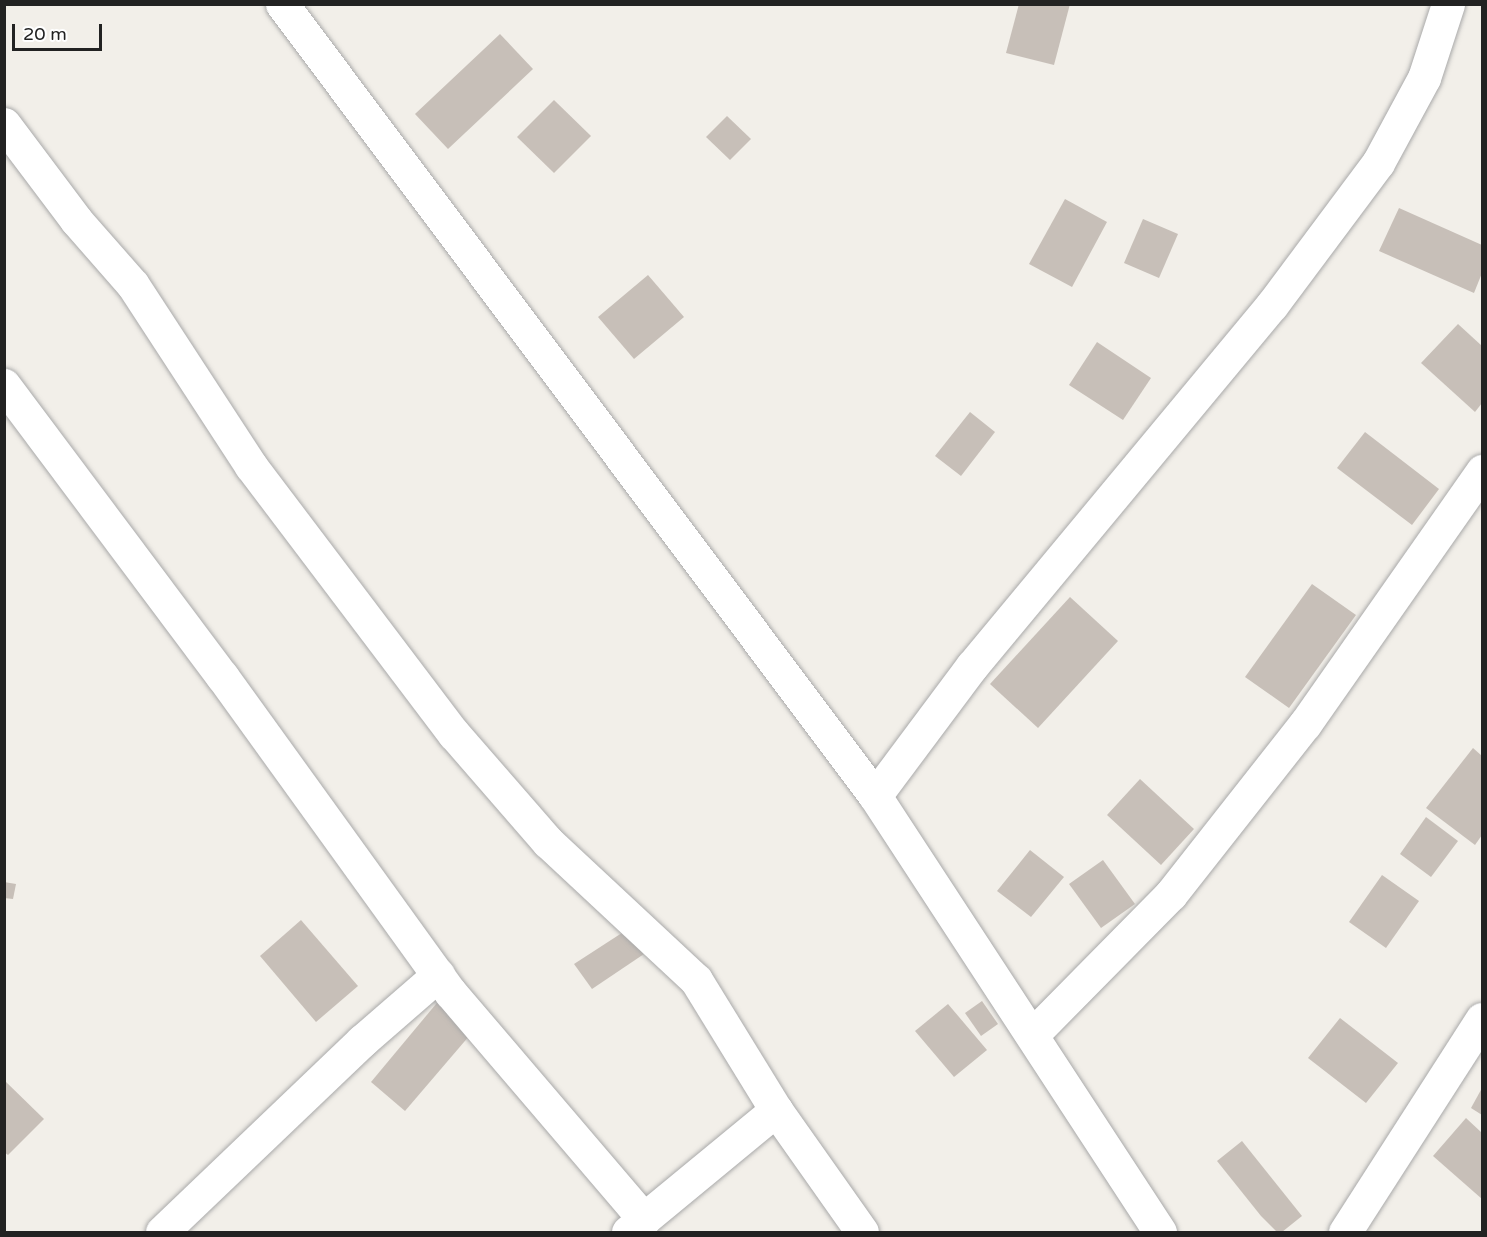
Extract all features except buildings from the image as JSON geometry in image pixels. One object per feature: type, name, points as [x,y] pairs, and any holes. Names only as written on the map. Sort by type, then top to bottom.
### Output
[{"type":"street","points":[[282,4],[875,796],[1160,1233]]},
{"type":"street","points":[[875,796],[972,666],[1272,305],[1378,162],[1424,78],[1448,4]]},
{"type":"street","points":[[4,124],[76,220],[133,285],[251,466],[454,734],[548,842],[696,980],[776,1110],[862,1233]]},
{"type":"street","points":[[4,385],[222,676],[438,975],[636,1226],[776,1110]]},
{"type":"street","points":[[1032,1035],[1171,894],[1305,724],[1482,471]]},
{"type":"street","points":[[162,1233],[362,1041],[438,975]]},
{"type":"street","points":[[1345,1233],[1482,1019]]}]
